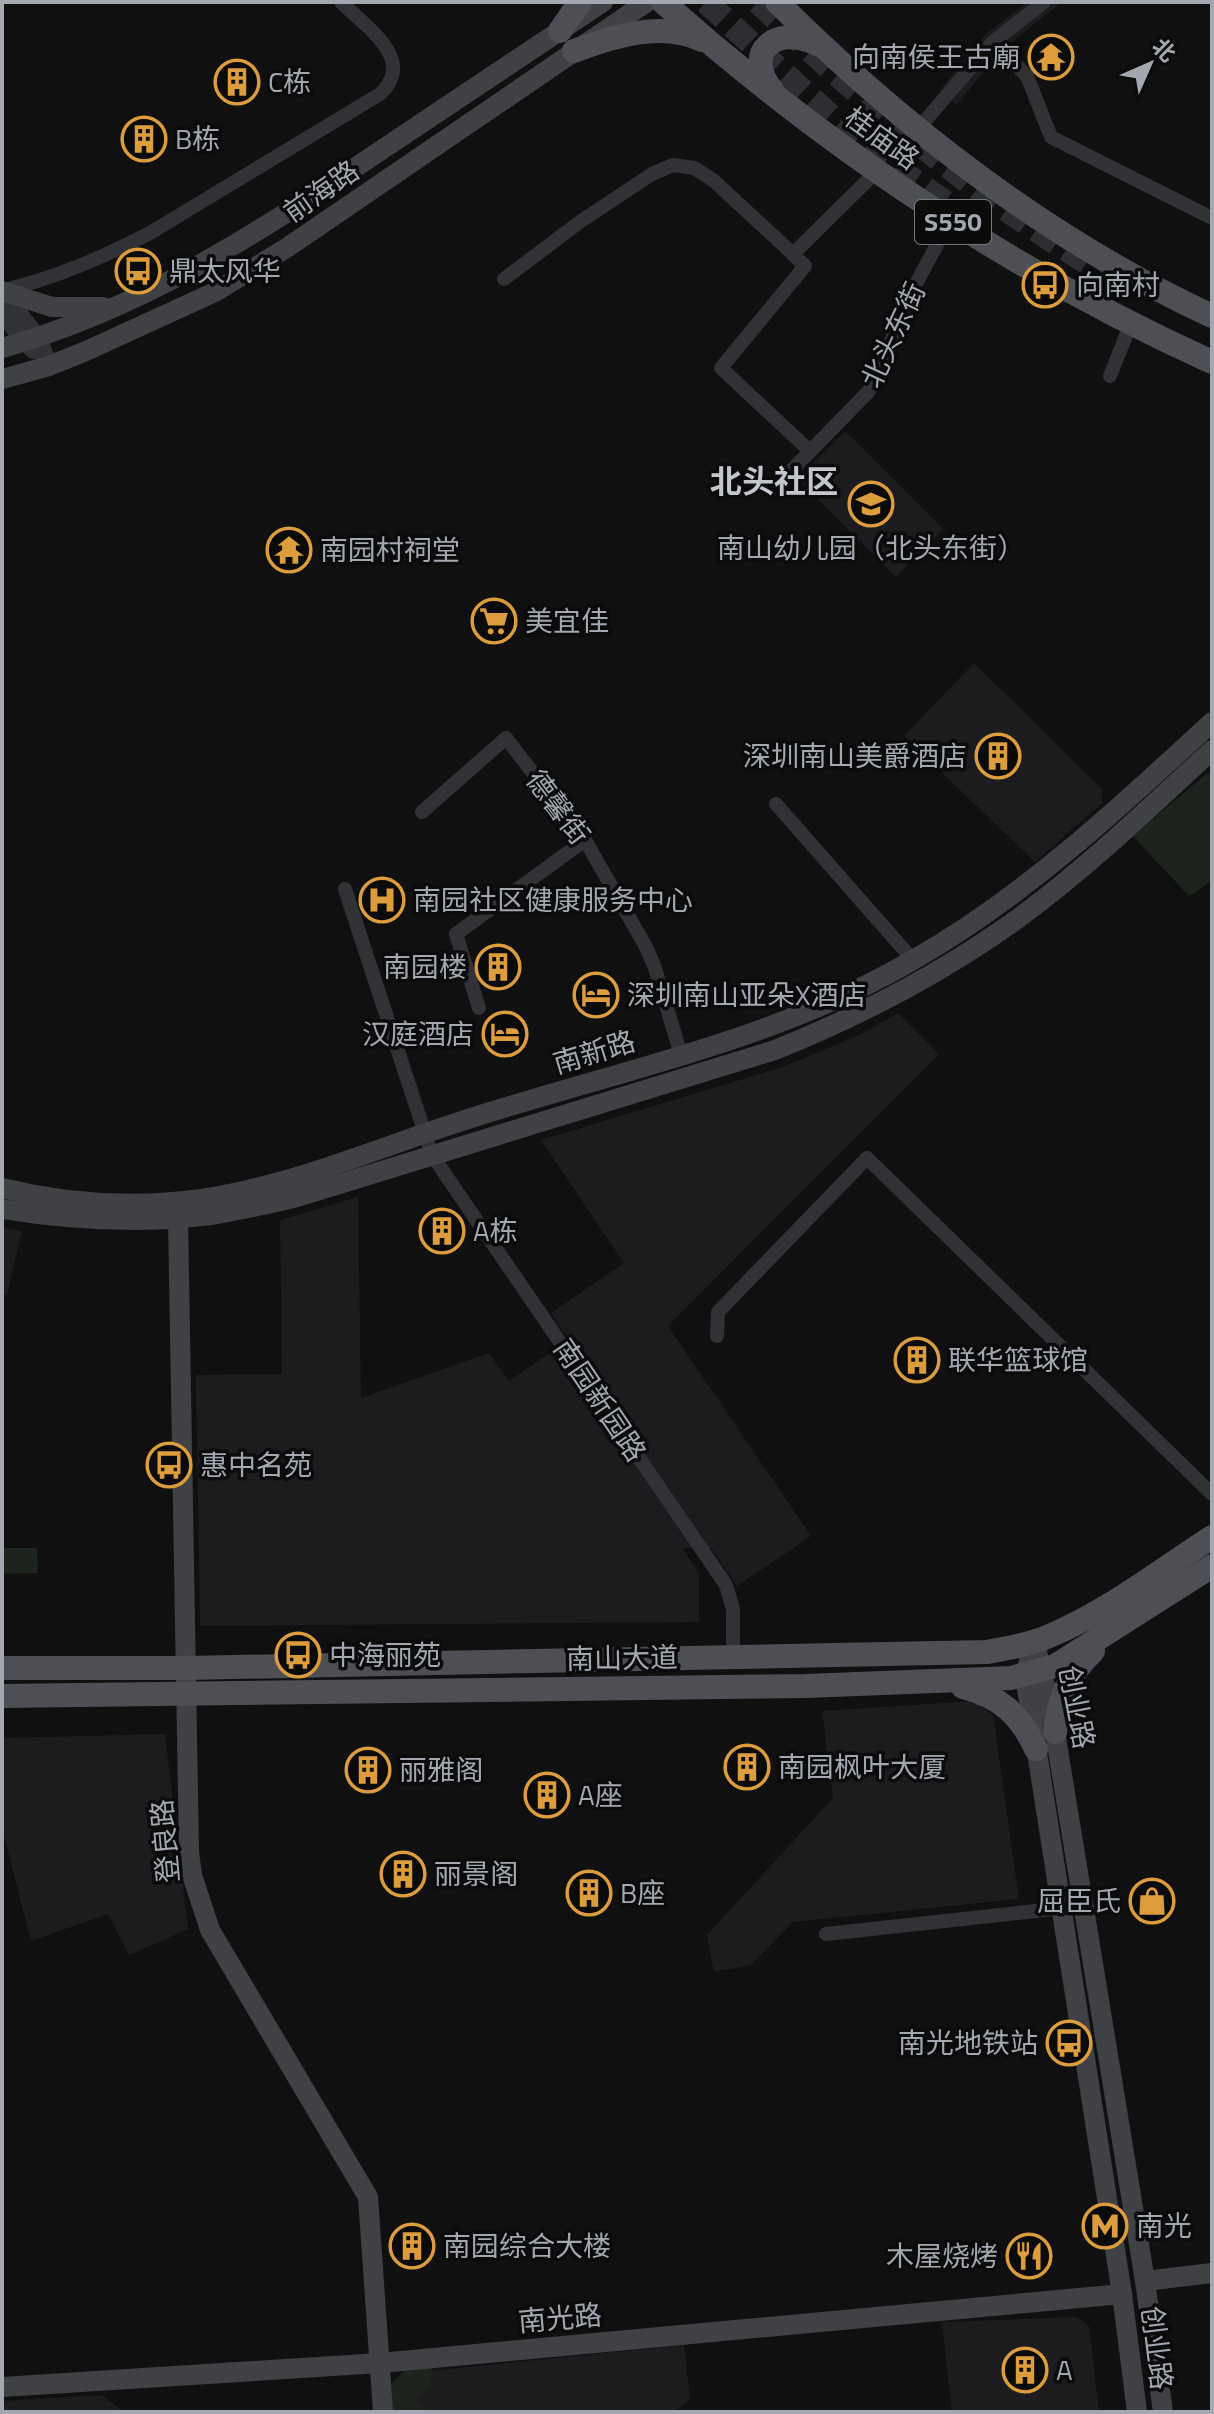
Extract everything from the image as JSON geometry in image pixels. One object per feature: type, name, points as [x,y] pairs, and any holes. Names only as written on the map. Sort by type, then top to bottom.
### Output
[{"type":"main road","points":[[580,2],[567,41],[600,41],[657,31],[684,34],[715,46]]},
{"type":"main road","name":"前海路","points":[[2,379],[49,366],[131,333],[215,292],[288,247],[567,41],[603,2]]},
{"type":"main road","name":"前海路","points":[[2,348],[119,306],[196,269],[567,41],[647,2]]},
{"type":"main road","name":"桂庙路","points":[[663,2],[876,172],[1029,269],[1212,362]]},
{"type":"main road","name":"桂庙路","points":[[784,7],[917,130],[990,185],[1090,252],[1147,285],[1212,316]]},
{"type":"main road","points":[[777,95],[762,73],[763,52],[769,44],[778,37],[790,35],[823,46]]},
{"type":"main road","points":[[2,291],[52,307],[82,309],[119,306]]},
{"type":"main road","name":"南新路","points":[[2,1188],[76,1201],[115,1204],[202,1199],[292,1179],[457,1122],[681,1055],[798,1016],[870,983],[968,927],[1041,874],[1212,722]]},
{"type":"main road","name":"南新路","points":[[2,1209],[83,1219],[212,1215],[294,1198],[775,1050],[862,1012],[926,977],[1021,916],[1208,756]]},
{"type":"main road","name":"登良路","points":[[178,1218],[189,1852],[196,1890],[210,1930],[368,2197],[383,2412]]},
{"type":"main road","name":"南山大道","points":[[2,1696],[186,1681],[733,1657],[966,1653],[1035,1642],[1087,1617],[1212,1537]]},
{"type":"main road","name":"南山大道","points":[[2,1668],[186,1681],[946,1682],[1034,1673],[1067,1659],[1212,1566]]},
{"type":"main road","points":[[1055,1732],[1059,1702],[1069,1679],[1124,1622]]},
{"type":"main road","name":"创业路","points":[[1035,1642],[1036,1749],[1122,2294],[1137,2412]]},
{"type":"main road","name":"创业路","points":[[1034,1673],[1055,1732],[1145,2281],[1163,2412]]},
{"type":"main road","points":[[946,1682],[980,1691],[1003,1703],[1020,1720],[1036,1749]]},
{"type":"main road","points":[[1145,2281],[1212,2273]]},
{"type":"main road","name":"南光路","points":[[2,2387],[380,2363],[1122,2294]]},
{"type":"street","points":[[49,366],[2,291],[43,281],[114,252],[150,233],[380,94],[389,85],[395,69],[392,58],[384,45],[341,2]]},
{"type":"street","points":[[917,130],[993,42],[1044,2]]},
{"type":"street","points":[[993,42],[1027,76],[1051,137],[1212,218]]},
{"type":"street","points":[[504,279],[581,221],[652,174],[673,165],[694,168],[713,180],[805,266],[721,368],[810,451]]},
{"type":"street","points":[[793,254],[876,172]]},
{"type":"street","name":"北头东街","points":[[788,474],[869,391],[917,282],[950,220]]},
{"type":"street","points":[[2,314],[31,340]]},
{"type":"street","points":[[1110,376],[1131,323]]},
{"type":"street","name":"德馨街","points":[[422,812],[506,738],[585,840],[646,947],[681,1055]]},
{"type":"street","points":[[776,804],[913,960]]},
{"type":"street","points":[[479,1008],[456,934],[585,840]]},
{"type":"street","name":"南园新园路","points":[[345,889],[432,1155],[726,1585],[733,1609],[733,1657]]},
{"type":"street","points":[[717,1336],[718,1312],[867,1158],[1212,1494]]},
{"type":"street","points":[[826,1934],[1063,1908]]},
{"type":"shaded area","points":[[1028,2],[1062,2],[1001,50],[957,105],[939,91],[986,34]]},
{"type":"shaded area","name":"南山幼儿园（北头东街）","points":[[845,431],[943,529],[896,577],[798,479]]},
{"type":"shaded area","name":"深圳南山美爵酒店","points":[[974,663],[1102,789],[1102,803],[1035,862],[904,736]]},
{"type":"shaded area","points":[[1212,772],[1212,881],[1189,896],[1133,836]]},
{"type":"shaded area","points":[[898,1013],[939,1054],[668,1326],[811,1536],[737,1586],[711,1548],[682,1548],[699,1573],[699,1622],[200,1626],[196,1375],[282,1374],[280,1220],[358,1197],[361,1398],[489,1353],[509,1381],[569,1340],[551,1313],[624,1263],[541,1140],[783,1067],[861,1034]]},
{"type":"shaded area","points":[[2,1227],[22,1231],[7,1294],[2,1293]]},
{"type":"shaded area","points":[[2,1548],[37,1548],[38,1573],[2,1574]]},
{"type":"shaded area","points":[[974,1701],[993,1715],[1019,1899],[793,1922],[751,1965],[714,1972],[707,1935],[833,1798],[822,1711]]},
{"type":"shaded area","points":[[165,1734],[188,1929],[129,1955],[108,1914],[31,1941],[2,1827],[2,1738]]},
{"type":"shaded area","points":[[1077,2317],[1089,2326],[1099,2412],[952,2412],[942,2322]]},
{"type":"shaded area","points":[[684,2345],[690,2399],[674,2412],[403,2412],[417,2372]]},
{"type":"shaded area","points":[[433,2366],[429,2385],[416,2402],[435,2412],[391,2412],[389,2386],[405,2370]]},
{"type":"shaded area","points":[[102,2395],[123,2412],[2,2412],[2,2401]]},
{"type":"tunnel","points":[[706,2],[834,119],[970,219]]},
{"type":"tunnel","points":[[758,2],[916,142],[1000,205],[1089,264]]},
{"type":"place","name":"向南侯王古廟","points":[[1051,57]]},
{"type":"place","name":"C栋","points":[[237,82]]},
{"type":"place","name":"B栋","points":[[144,139]]},
{"type":"place","name":"鼎太风华","points":[[138,271]]},
{"type":"place","name":"向南村","points":[[1045,285]]},
{"type":"place","name":"南山幼儿园（北头东街）","points":[[871,504]]},
{"type":"place","name":"南园村祠堂","points":[[289,550]]},
{"type":"place","name":"美宜佳","points":[[494,621]]},
{"type":"place","name":"深圳南山美爵酒店","points":[[998,756]]},
{"type":"place","name":"南园社区健康服务中心","points":[[382,900]]},
{"type":"place","name":"南园楼","points":[[498,967]]},
{"type":"place","name":"深圳南山亚朵X酒店","points":[[596,995]]},
{"type":"place","name":"汉庭酒店","points":[[505,1034]]},
{"type":"place","name":"A栋","points":[[442,1231]]},
{"type":"place","name":"联华篮球馆","points":[[917,1360]]},
{"type":"place","name":"惠中名苑","points":[[169,1465]]},
{"type":"place","name":"中海丽苑","points":[[298,1655]]},
{"type":"place","name":"南园枫叶大厦","points":[[747,1767]]},
{"type":"place","name":"丽雅阁","points":[[368,1770]]},
{"type":"place","name":"A座","points":[[547,1795]]},
{"type":"place","name":"丽景阁","points":[[403,1874]]},
{"type":"place","name":"B座","points":[[589,1893]]},
{"type":"place","name":"屈臣氏","points":[[1152,1901]]},
{"type":"place","name":"南光地铁站","points":[[1069,2043]]},
{"type":"place","name":"南光","points":[[1105,2226]]},
{"type":"place","name":"南园综合大楼","points":[[412,2246]]},
{"type":"place","name":"木屋烧烤","points":[[1029,2256]]},
{"type":"place","name":"A","points":[[1025,2370]]},
{"type":"district","name":"北头社区","points":[[774,482]]}]
